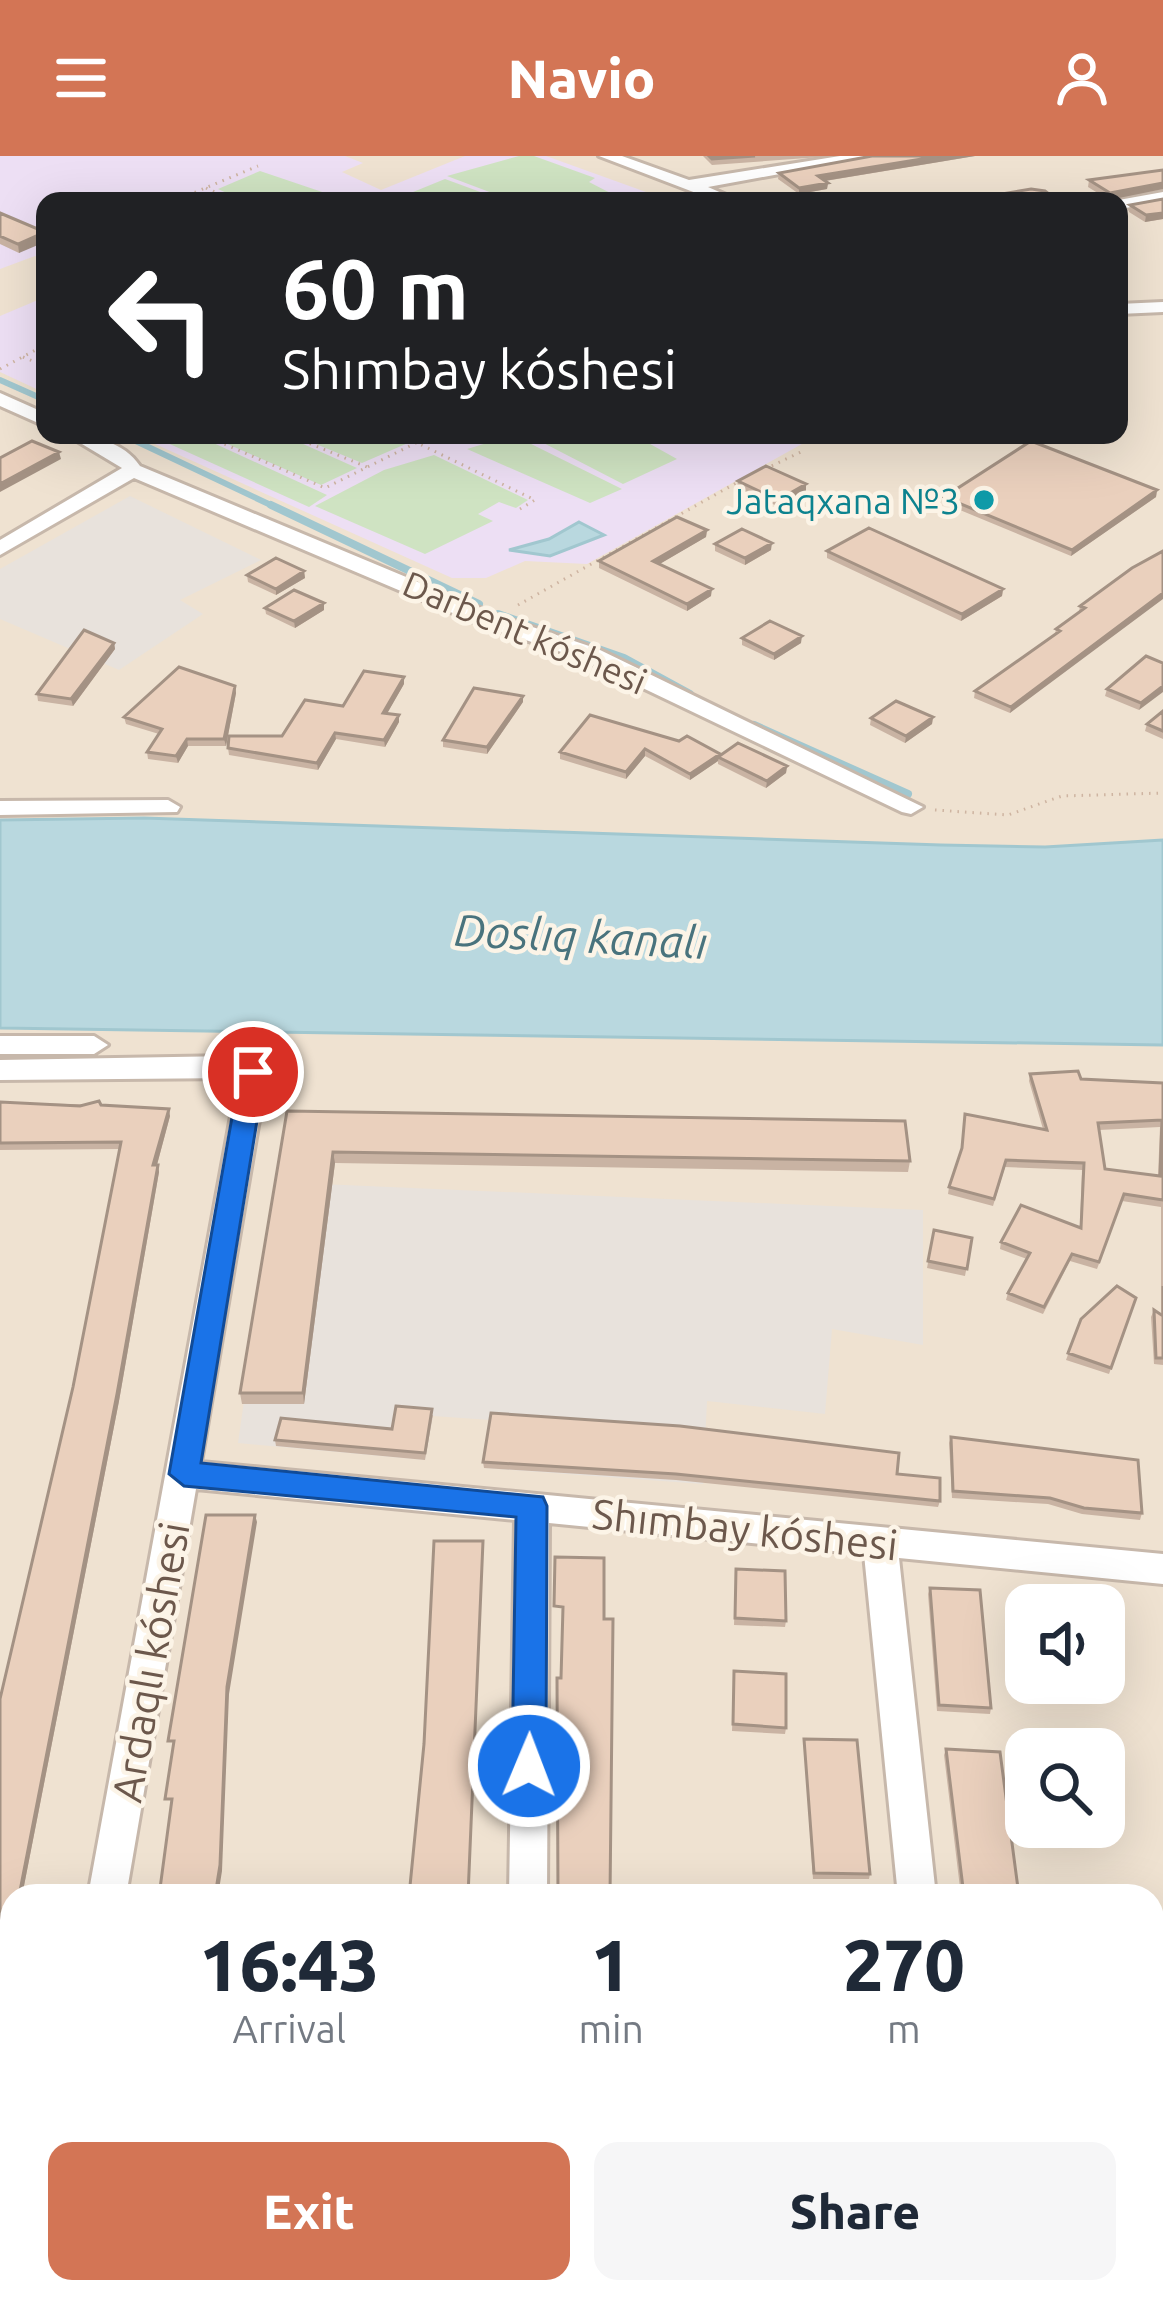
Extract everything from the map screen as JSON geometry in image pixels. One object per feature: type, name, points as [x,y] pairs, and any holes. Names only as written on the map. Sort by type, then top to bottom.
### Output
[{"type":"street","points":[[607,156],[707,192]]},
{"type":"street","points":[[688,185],[870,156]]},
{"type":"street","points":[[1128,203],[1163,197]]},
{"type":"street","points":[[1128,309],[1163,307]]},
{"type":"street","points":[[0,399],[36,416]]},
{"type":"street","name":"Darbent kóshesi","points":[[96,444],[125,458],[133,470],[477,614],[609,662],[911,808]]},
{"type":"street","points":[[0,548],[133,470]]},
{"type":"street","points":[[0,808],[168,807]]},
{"type":"street","points":[[0,1045],[94,1045]]},
{"type":"street","name":"Ardaqlı kóshesi","points":[[0,1070],[231,1066],[253,1072],[109,1884]]},
{"type":"street","name":"Shımbay kóshesi","points":[[184,1474],[1163,1569]]},
{"type":"street","points":[[528,1884],[532,1506]]},
{"type":"street","points":[[880,1544],[916,1884]]},
{"type":"path","points":[[196,192],[259,166]]},
{"type":"path","points":[[206,188],[215,192]]},
{"type":"path","points":[[0,369],[36,349]]},
{"type":"path","points":[[22,356],[36,362]]},
{"type":"path","points":[[225,444],[325,488],[413,444]]},
{"type":"path","points":[[311,444],[368,467]]},
{"type":"path","points":[[421,444],[535,500],[520,508]]},
{"type":"path","points":[[764,470],[803,452]]},
{"type":"path","points":[[477,614],[521,604],[742,480]]},
{"type":"path","points":[[911,808],[1008,815],[1062,796],[1163,794]]},
{"type":"shaded area","points":[[0,156],[1163,156],[1163,1884],[0,1884]]},
{"type":"shaded area","points":[[0,156],[345,156],[363,163],[342,172],[381,190],[465,156],[546,156],[646,192],[36,192],[36,256],[0,269]]},
{"type":"shaded area","points":[[36,301],[36,389],[0,372],[0,316]]},
{"type":"shaded area","points":[[155,444],[802,444],[587,564],[525,561],[486,578],[452,578]]},
{"type":"shaded area","points":[[130,496],[261,560],[180,600],[203,614],[119,670],[0,619],[0,569]]},
{"type":"shaded area","points":[[275,1182],[923,1210],[923,1345],[832,1329],[825,1414],[707,1401],[703,1484],[484,1468],[490,1420],[433,1416],[425,1460],[238,1443]]},
{"type":"green space","points":[[534,156],[595,178],[589,182],[608,192],[489,192],[447,176]]},
{"type":"green space","points":[[260,171],[322,192],[224,192],[218,189]]},
{"type":"green space","points":[[445,179],[480,192],[413,192]]},
{"type":"green space","points":[[170,444],[216,444],[327,495],[309,507]]},
{"type":"green space","points":[[228,444],[303,444],[357,468],[321,485]]},
{"type":"green space","points":[[316,444],[406,444],[362,463]]},
{"type":"green space","points":[[484,444],[531,444],[622,489],[590,503],[467,449]]},
{"type":"green space","points":[[545,444],[650,444],[677,459],[623,484]]},
{"type":"green space","points":[[434,455],[528,500],[516,508],[499,502],[478,514],[493,521],[425,554],[315,506],[384,470]]},
{"type":"water","points":[[579,522],[604,535],[550,556],[509,550],[549,539]]},
{"type":"water","name":"Doslıq kanalı","points":[[144,818],[941,845],[1045,847],[1163,840],[1163,1045],[0,1028],[0,820]]},
{"type":"building","points":[[872,156],[940,156],[818,176],[828,183],[799,188],[779,173]]},
{"type":"building","points":[[1163,170],[1163,183],[1115,192],[1089,180]]},
{"type":"building","points":[[1163,199],[1163,213],[1146,215],[1130,205]]},
{"type":"building","points":[[0,213],[36,228],[36,236],[18,244],[0,236]]},
{"type":"building","points":[[32,441],[59,452],[0,484],[0,458]]},
{"type":"building","name":"Jataqxana №3","points":[[1026,444],[1039,444],[1157,490],[1072,550],[944,497]]},
{"type":"building","points":[[766,466],[806,484],[778,500],[738,481]]},
{"type":"building","points":[[677,517],[707,530],[653,561],[712,589],[687,604],[599,561]]},
{"type":"building","points":[[869,528],[1003,589],[962,614],[827,551]]},
{"type":"building","points":[[742,529],[772,543],[745,558],[715,544]]},
{"type":"building","points":[[1163,551],[1163,593],[1011,707],[975,691],[1060,631],[1056,629],[1085,608],[1080,606]]},
{"type":"building","points":[[276,558],[304,571],[276,589],[247,575]]},
{"type":"building","points":[[294,590],[324,603],[294,621],[265,608]]},
{"type":"building","points":[[770,621],[802,636],[774,654],[742,638]]},
{"type":"building","points":[[84,630],[114,643],[71,699],[37,694]]},
{"type":"building","points":[[1146,656],[1163,663],[1163,686],[1141,703],[1107,689]]},
{"type":"building","points":[[179,667],[235,686],[224,739],[187,739],[176,756],[147,752],[162,729],[124,717]]},
{"type":"building","points":[[364,671],[404,677],[383,713],[399,715],[384,740],[335,733],[317,763],[228,748],[229,736],[282,736],[305,700],[343,706]]},
{"type":"building","points":[[474,688],[523,696],[487,747],[443,740]]},
{"type":"building","points":[[896,701],[933,717],[906,736],[871,718]]},
{"type":"building","points":[[1163,711],[1163,731],[1147,724]]},
{"type":"building","points":[[590,715],[679,741],[687,736],[720,754],[690,774],[645,749],[626,772],[560,752]]},
{"type":"building","points":[[738,743],[787,766],[767,781],[718,757]]},
{"type":"building","points":[[1078,1071],[1081,1079],[1163,1083],[1163,1200],[1124,1194],[1099,1262],[1072,1254],[1044,1307],[1008,1293],[1030,1253],[1001,1242],[1021,1205],[1081,1228],[1084,1163],[1006,1160],[994,1199],[949,1187],[962,1148],[965,1114],[1047,1130],[1030,1074]],"holes":[[[1162,1120],[1160,1176],[1105,1169],[1098,1123]]]},
{"type":"building","points":[[99,1101],[101,1105],[169,1109],[153,1165],[158,1165],[117,1394],[21,1884],[0,1884],[0,1699],[73,1387],[121,1142],[0,1143],[0,1102],[80,1106]]},
{"type":"building","points":[[287,1111],[905,1121],[910,1161],[333,1152],[303,1393],[240,1393]]},
{"type":"building","points":[[934,1230],[972,1238],[967,1269],[928,1261]]},
{"type":"building","points":[[1117,1286],[1136,1298],[1111,1368],[1068,1353],[1081,1319]]},
{"type":"building","points":[[1154,1310],[1163,1316],[1163,1358],[1156,1358]]},
{"type":"building","points":[[396,1406],[432,1409],[425,1453],[275,1440],[281,1418],[392,1429]]},
{"type":"building","points":[[491,1413],[680,1426],[899,1453],[897,1474],[940,1478],[940,1501],[676,1474],[483,1462]]},
{"type":"building","points":[[951,1437],[1138,1460],[1142,1513],[1084,1508],[1050,1498],[953,1491]]},
{"type":"building","points":[[206,1515],[255,1515],[227,1687],[217,1884],[161,1884],[172,1799],[165,1799],[174,1741],[168,1741]]},
{"type":"building","points":[[434,1541],[483,1541],[469,1884],[410,1884],[424,1744]]},
{"type":"building","points":[[555,1557],[604,1558],[604,1619],[613,1619],[610,1884],[558,1884],[557,1678],[561,1678],[563,1607],[554,1606]]},
{"type":"building","points":[[736,1569],[785,1571],[786,1621],[735,1618]]},
{"type":"building","points":[[930,1588],[980,1590],[991,1708],[939,1705]]},
{"type":"building","points":[[734,1671],[786,1674],[786,1728],[733,1724]]},
{"type":"building","points":[[804,1739],[857,1740],[870,1874],[814,1873]]},
{"type":"building","points":[[946,1749],[1000,1752],[1005,1848],[1013,1848],[1017,1884],[963,1884]]},
{"type":"waterway","points":[[0,380],[36,396]]},
{"type":"waterway","points":[[142,444],[277,508]]},
{"type":"waterway","points":[[271,505],[479,604]]},
{"type":"waterway","points":[[498,614],[624,658],[690,694]]},
{"type":"waterway","points":[[754,725],[908,794]]},
{"type":"place","name":"Jataqxana №3","points":[[984,500]]},
{"type":"route","points":[[253,1072],[184,1474],[532,1506],[529,1766]]}]
